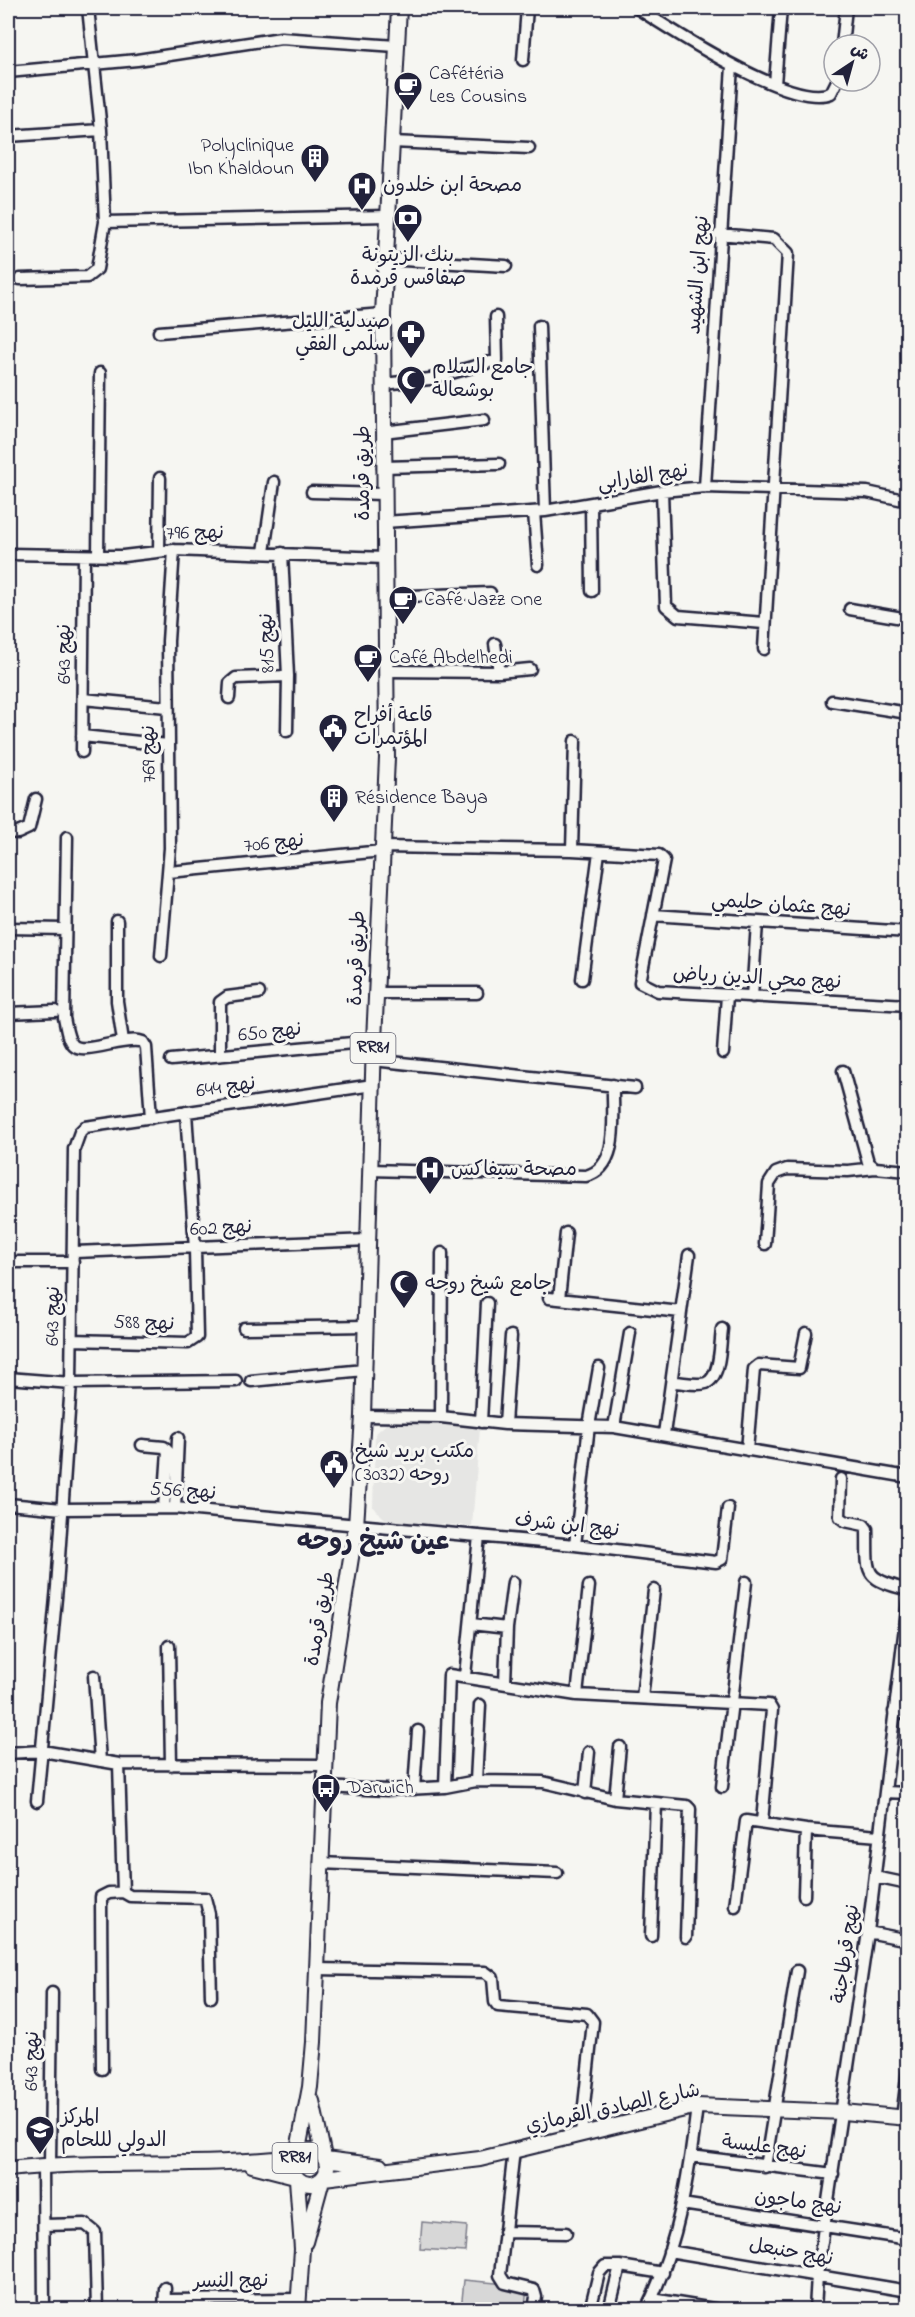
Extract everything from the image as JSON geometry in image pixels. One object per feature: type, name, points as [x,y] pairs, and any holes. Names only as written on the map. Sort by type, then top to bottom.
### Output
[{"type":"main road","name":"طريق قرمدة","points":[[297,2156],[310,2087],[324,1765],[335,1648],[356,1526],[363,1416],[375,993],[387,758],[383,314],[399,8]]},
{"type":"main road","name":"طريق قرمدة","points":[[310,2087],[325,2158]]},
{"type":"main road","name":"شارع الصادق القرمازي","points":[[323,2179],[400,2168],[445,2165],[514,2151],[697,2106],[843,2112],[904,2118]]},
{"type":"main road","name":"RR81","points":[[298,2304],[302,2249],[293,2165],[297,2156],[311,2150],[325,2158],[328,2167],[302,2249]]},
{"type":"main road","points":[[8,2169],[47,2165],[244,2163],[297,2156]]},
{"type":"main road","name":"شارع الصادق القرمازي","points":[[325,2158],[400,2168]]},
{"type":"main road","points":[[244,2163],[296,2177]]},
{"type":"main road","name":"RR81","points":[[296,2177],[312,2185],[323,2179]]},
{"type":"street","points":[[20,279],[87,277],[95,273],[105,222],[101,130],[88,8]]},
{"type":"street","points":[[523,60],[527,8]]},
{"type":"street","points":[[637,8],[732,66],[776,84],[821,97],[831,93]]},
{"type":"street","points":[[776,84],[781,8]]},
{"type":"street","points":[[843,33],[846,8]]},
{"type":"street","points":[[8,72],[93,65],[281,38],[396,46]]},
{"type":"street","name":"نهج ابن الشهيد","points":[[705,487],[719,234],[732,66]]},
{"type":"street","points":[[8,136],[101,130]]},
{"type":"street","points":[[392,142],[529,148]]},
{"type":"street","points":[[105,222],[387,216]]},
{"type":"street","points":[[719,234],[774,239],[788,253],[772,487],[764,649]]},
{"type":"street","points":[[385,259],[506,266]]},
{"type":"street","points":[[159,332],[383,314]]},
{"type":"street","points":[[383,384],[430,379],[497,360],[496,317]]},
{"type":"street","points":[[538,565],[539,326]]},
{"type":"street","points":[[98,556],[100,373]]},
{"type":"street","points":[[383,432],[484,420]]},
{"type":"street","points":[[383,467],[499,464]]},
{"type":"street","points":[[159,552],[160,478]]},
{"type":"street","points":[[264,552],[274,482]]},
{"type":"street","name":"نهج الفارابي","points":[[384,522],[539,512],[662,491],[705,487],[772,487],[867,492],[908,501]]},
{"type":"street","points":[[662,491],[666,606],[678,616],[764,623]]},
{"type":"street","points":[[312,492],[383,494]]},
{"type":"street","points":[[591,504],[592,591]]},
{"type":"street","name":"نهج 796","points":[[8,554],[98,556],[174,550],[384,558]]},
{"type":"street","name":"نهج 769","points":[[161,956],[169,872],[168,641],[174,550]]},
{"type":"street","name":"نهج 815","points":[[282,553],[288,676],[287,731]]},
{"type":"street","name":"نهج 643","points":[[82,752],[84,556]]},
{"type":"street","points":[[384,597],[490,593]]},
{"type":"street","points":[[850,609],[908,618]]},
{"type":"street","points":[[495,644],[499,672]]},
{"type":"street","points":[[387,670],[499,672],[530,669]]},
{"type":"street","points":[[229,698],[230,683],[236,678],[288,676]]},
{"type":"street","points":[[83,699],[168,707]]},
{"type":"street","points":[[832,701],[908,713]]},
{"type":"street","points":[[82,736],[168,745]]},
{"type":"street","points":[[572,850],[575,741]]},
{"type":"street","points":[[8,832],[18,833],[29,828],[36,799]]},
{"type":"street","points":[[68,837],[64,1018],[70,1039],[73,1046],[82,1048],[137,1040],[146,1047],[151,1118]]},
{"type":"street","name":"نهج 706","points":[[169,872],[382,849],[572,850],[662,857],[664,860],[653,915]]},
{"type":"street","points":[[582,979],[599,852]]},
{"type":"street","name":"نهج عثمان حليمي","points":[[653,915],[908,932]]},
{"type":"street","name":"نهج محي الدين رياض","points":[[653,915],[640,982],[658,991],[908,1005]]},
{"type":"street","points":[[117,921],[117,1001],[123,1041]]},
{"type":"street","points":[[752,997],[757,923]]},
{"type":"street","points":[[8,928],[65,929]]},
{"type":"street","points":[[220,1056],[220,1002],[227,997],[259,993]]},
{"type":"street","points":[[375,993],[477,993]]},
{"type":"street","points":[[723,1053],[727,995]]},
{"type":"street","points":[[8,1013],[55,1011]]},
{"type":"street","name":"نهج 650","points":[[171,1060],[374,1041]]},
{"type":"street","points":[[373,1060],[635,1088]]},
{"type":"street","points":[[843,1071],[866,1157],[875,1168]]},
{"type":"street","name":"نهج 644","points":[[85,1127],[373,1085]]},
{"type":"street","points":[[370,1170],[586,1176],[596,1173],[607,1160],[610,1151],[613,1085]]},
{"type":"street","points":[[186,1112],[195,1249]]},
{"type":"street","name":"نهج 643","points":[[37,1802],[71,1383],[74,1149],[80,1132],[85,1127]]},
{"type":"street","points":[[765,1244],[769,1184],[776,1173],[787,1169],[875,1168],[908,1171]]},
{"type":"street","points":[[567,1233],[554,1299],[681,1312]]},
{"type":"street","name":"نهج 602","points":[[8,1262],[369,1240]]},
{"type":"street","name":"نهج 588","points":[[72,1340],[188,1343],[193,1341],[198,1328],[195,1249]]},
{"type":"street","points":[[441,1417],[442,1254]]},
{"type":"street","points":[[664,1434],[673,1382],[688,1255]]},
{"type":"street","points":[[481,1422],[487,1303]]},
{"type":"street","points":[[244,1328],[366,1326]]},
{"type":"street","points":[[673,1382],[702,1384],[711,1380],[715,1372],[722,1329]]},
{"type":"street","points":[[614,1427],[630,1333]]},
{"type":"street","points":[[747,1450],[754,1369],[759,1365],[799,1368],[806,1333]]},
{"type":"street","points":[[505,1424],[511,1336]]},
{"type":"street","points":[[575,1545],[589,1426],[600,1368]]},
{"type":"street","points":[[251,1380],[364,1370]]},
{"type":"street","points":[[8,1377],[71,1383],[237,1381]]},
{"type":"street","points":[[363,1416],[441,1417],[505,1424],[614,1427],[908,1477]]},
{"type":"street","points":[[169,1508],[178,1438]]},
{"type":"street","points":[[142,1445],[167,1449],[169,1508]]},
{"type":"street","points":[[841,1479],[840,1519],[861,1524],[867,1528],[868,1566],[873,1578],[908,1590]]},
{"type":"street","name":"نهج 556","points":[[8,1504],[62,1509],[169,1508],[356,1526]]},
{"type":"street","name":"نهج ابن شرف","points":[[356,1526],[575,1545],[716,1562],[722,1559],[728,1508]]},
{"type":"street","points":[[465,1676],[479,1536]]},
{"type":"street","points":[[505,1683],[507,1628],[513,1582]]},
{"type":"street","points":[[722,1787],[729,1704],[746,1582]]},
{"type":"street","points":[[577,1695],[589,1586]]},
{"type":"street","points":[[642,1698],[654,1590]]},
{"type":"street","name":"نهج قرطاجنة","points":[[815,2310],[817,2275],[868,1932],[908,1602]]},
{"type":"street","points":[[471,1624],[507,1628]]},
{"type":"street","points":[[169,1646],[171,1765]]},
{"type":"street","points":[[445,1787],[449,1675],[577,1695],[729,1704],[768,1704],[772,1708],[762,1822]]},
{"type":"street","points":[[94,1676],[100,1761]]},
{"type":"street","points":[[476,1781],[480,1705]]},
{"type":"street","points":[[894,1712],[908,1713]]},
{"type":"street","points":[[414,1789],[418,1731]]},
{"type":"street","points":[[615,1799],[620,1747]]},
{"type":"street","points":[[8,1753],[42,1751],[119,1764],[324,1765]]},
{"type":"street","points":[[585,1793],[589,1752]]},
{"type":"street","points":[[119,1764],[123,1892]]},
{"type":"street","points":[[323,1787],[414,1789],[445,1787],[476,1781],[543,1782],[615,1799],[687,1806],[690,1809],[686,1937]]},
{"type":"street","points":[[885,1792],[908,1793]]},
{"type":"street","points":[[651,1936],[656,1803]]},
{"type":"street","points":[[735,1906],[744,1824],[748,1821],[806,1830],[879,1836]]},
{"type":"street","points":[[804,1896],[806,1830]]},
{"type":"street","points":[[320,1863],[556,1873]]},
{"type":"street","points":[[875,1877],[908,1884]]},
{"type":"street","points":[[102,2069],[101,1897],[109,1893],[123,1892],[130,1896],[205,1899],[209,1914],[211,1997]]},
{"type":"street","points":[[868,1932],[908,1940]]},
{"type":"street","points":[[316,1969],[485,1972],[493,1978],[495,2002],[498,2006],[587,2014],[593,2022],[581,2133]]},
{"type":"street","points":[[765,2166],[797,1971]]},
{"type":"street","name":"نهج 643","points":[[44,2310],[44,2224],[52,1993]]},
{"type":"street","points":[[904,2118],[908,2070]]},
{"type":"street","points":[[646,2310],[663,2273],[682,2204],[697,2106]]},
{"type":"street","points":[[514,2151],[501,2279],[508,2284],[534,2290],[534,2310]]},
{"type":"street","name":"نهج عليسة","points":[[691,2156],[833,2174]]},
{"type":"street","name":"نهج ماجون","points":[[682,2204],[825,2224],[908,2239]]},
{"type":"street","points":[[44,2224],[85,2224],[95,2232],[96,2310]]},
{"type":"street","points":[[504,2232],[566,2233]]},
{"type":"street","name":"نهج حنبعل","points":[[669,2251],[908,2291]]},
{"type":"street","points":[[590,2310],[599,2273],[605,2266],[663,2273]]},
{"type":"street","points":[[609,2310],[620,2266]]},
{"type":"street","points":[[164,2305],[165,2288]]},
{"type":"street","points":[[652,2299],[720,2310]]},
{"type":"street","name":"نهج النسر","points":[[164,2305],[298,2304]]},
{"type":"shaded area","points":[[391,1420],[480,1428],[472,1526],[387,1521],[373,1507],[375,1434]]},
{"type":"shaded area","points":[[422,2222],[467,2226],[465,2252],[420,2249]]},
{"type":"shaded area","points":[[464,2280],[527,2286],[525,2309],[461,2310]]},
{"type":"place","name":"Cafétéria Les Cousins","points":[[408,112]]},
{"type":"place","name":"Polyclinique Ibn Khaldoun","points":[[315,184]]},
{"type":"place","name":"مصحة ابن خلدون","points":[[362,212]]},
{"type":"place","name":"بنك الزيتونة صفاقس قرمدة","points":[[408,244]]},
{"type":"place","name":"صيدلية الليل سلمى الفقي","points":[[411,360]]},
{"type":"place","name":"جامع السلام بوشعالة","points":[[411,406]]},
{"type":"place","name":"Café Jazz One","points":[[403,626]]},
{"type":"place","name":"Café Abdelhedi","points":[[368,684]]},
{"type":"place","name":"قاعة أفراح المؤتمرات","points":[[333,754]]},
{"type":"place","name":"Résidence Baya","points":[[334,824]]},
{"type":"place","name":"مصحة سيفاكس","points":[[430,1196]]},
{"type":"place","name":"جامع شيخ روحه","points":[[404,1310]]},
{"type":"place","name":"مكتب بريد شيخ روحه (3032)","points":[[334,1490]]},
{"type":"place","name":"Darwich","points":[[326,1814]]},
{"type":"place","name":"المركز الدولي لللحام","points":[[40,2156]]},
{"type":"district","name":"عين شيخ روحه","points":[[373,1543]]}]
